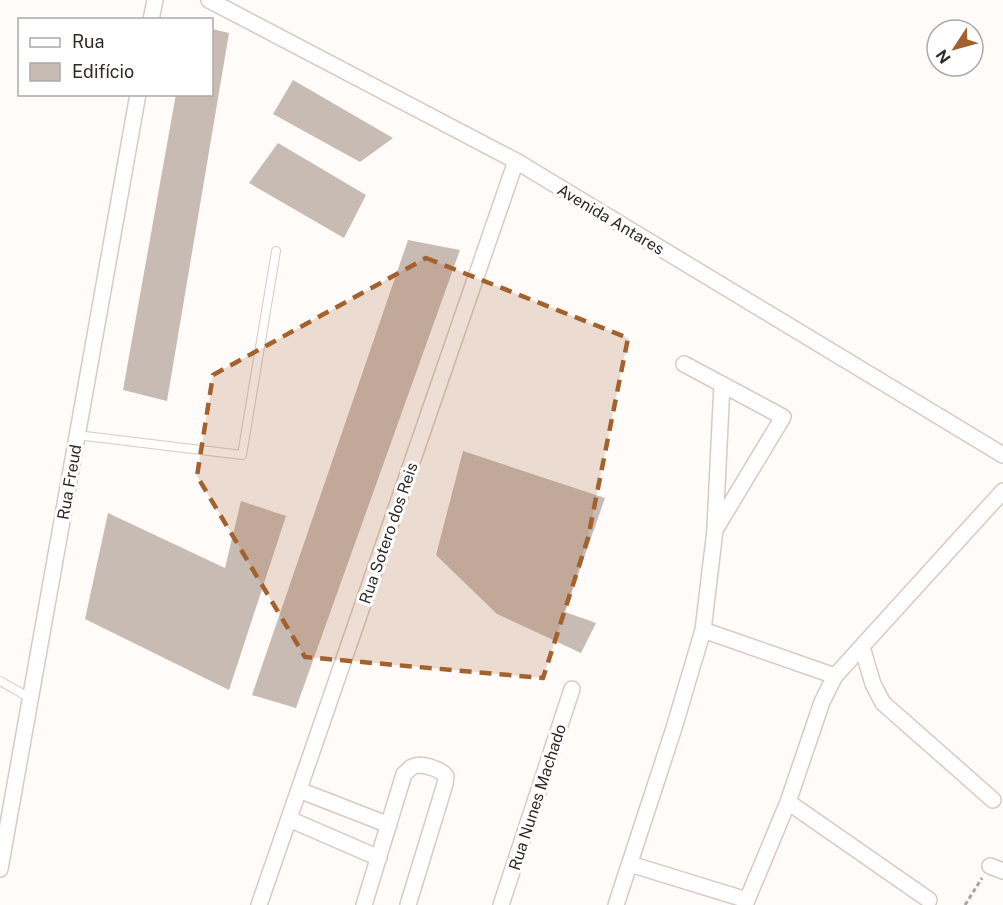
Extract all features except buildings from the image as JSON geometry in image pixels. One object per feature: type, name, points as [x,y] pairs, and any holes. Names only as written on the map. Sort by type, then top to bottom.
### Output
[{"type":"street","points":[[151,18],[155,0]]},
{"type":"street","name":"Avenida Antares","points":[[209,0],[516,161],[1003,455]]},
{"type":"street","name":"Rua Freud","points":[[0,869],[138,96]]},
{"type":"street","name":"Rua Sotero dos Reis","points":[[259,905],[516,161]]},
{"type":"street","points":[[684,364],[783,417],[715,530]]},
{"type":"street","points":[[616,905],[674,728],[703,630],[715,530],[722,384]]},
{"type":"street","points":[[630,864],[746,903],[788,802],[822,702],[836,676],[1003,491]]},
{"type":"street","points":[[703,630],[836,676]]},
{"type":"street","points":[[862,647],[873,684],[883,703],[993,801]]},
{"type":"street","name":"Rua Nunes Machado","points":[[501,905],[572,689]]},
{"type":"street","points":[[364,905],[405,774],[412,767],[421,765],[442,771],[446,776],[408,905]]},
{"type":"street","points":[[299,790],[388,825]]},
{"type":"street","points":[[788,802],[929,900]]},
{"type":"street","points":[[289,819],[379,858]]},
{"type":"lane","points":[[77,435],[242,455],[276,251]]},
{"type":"lane","points":[[0,681],[30,698]]},
{"type":"highlighted area","points":[[426,258],[628,338],[588,538],[543,678],[305,657],[197,476],[213,375]]}]
